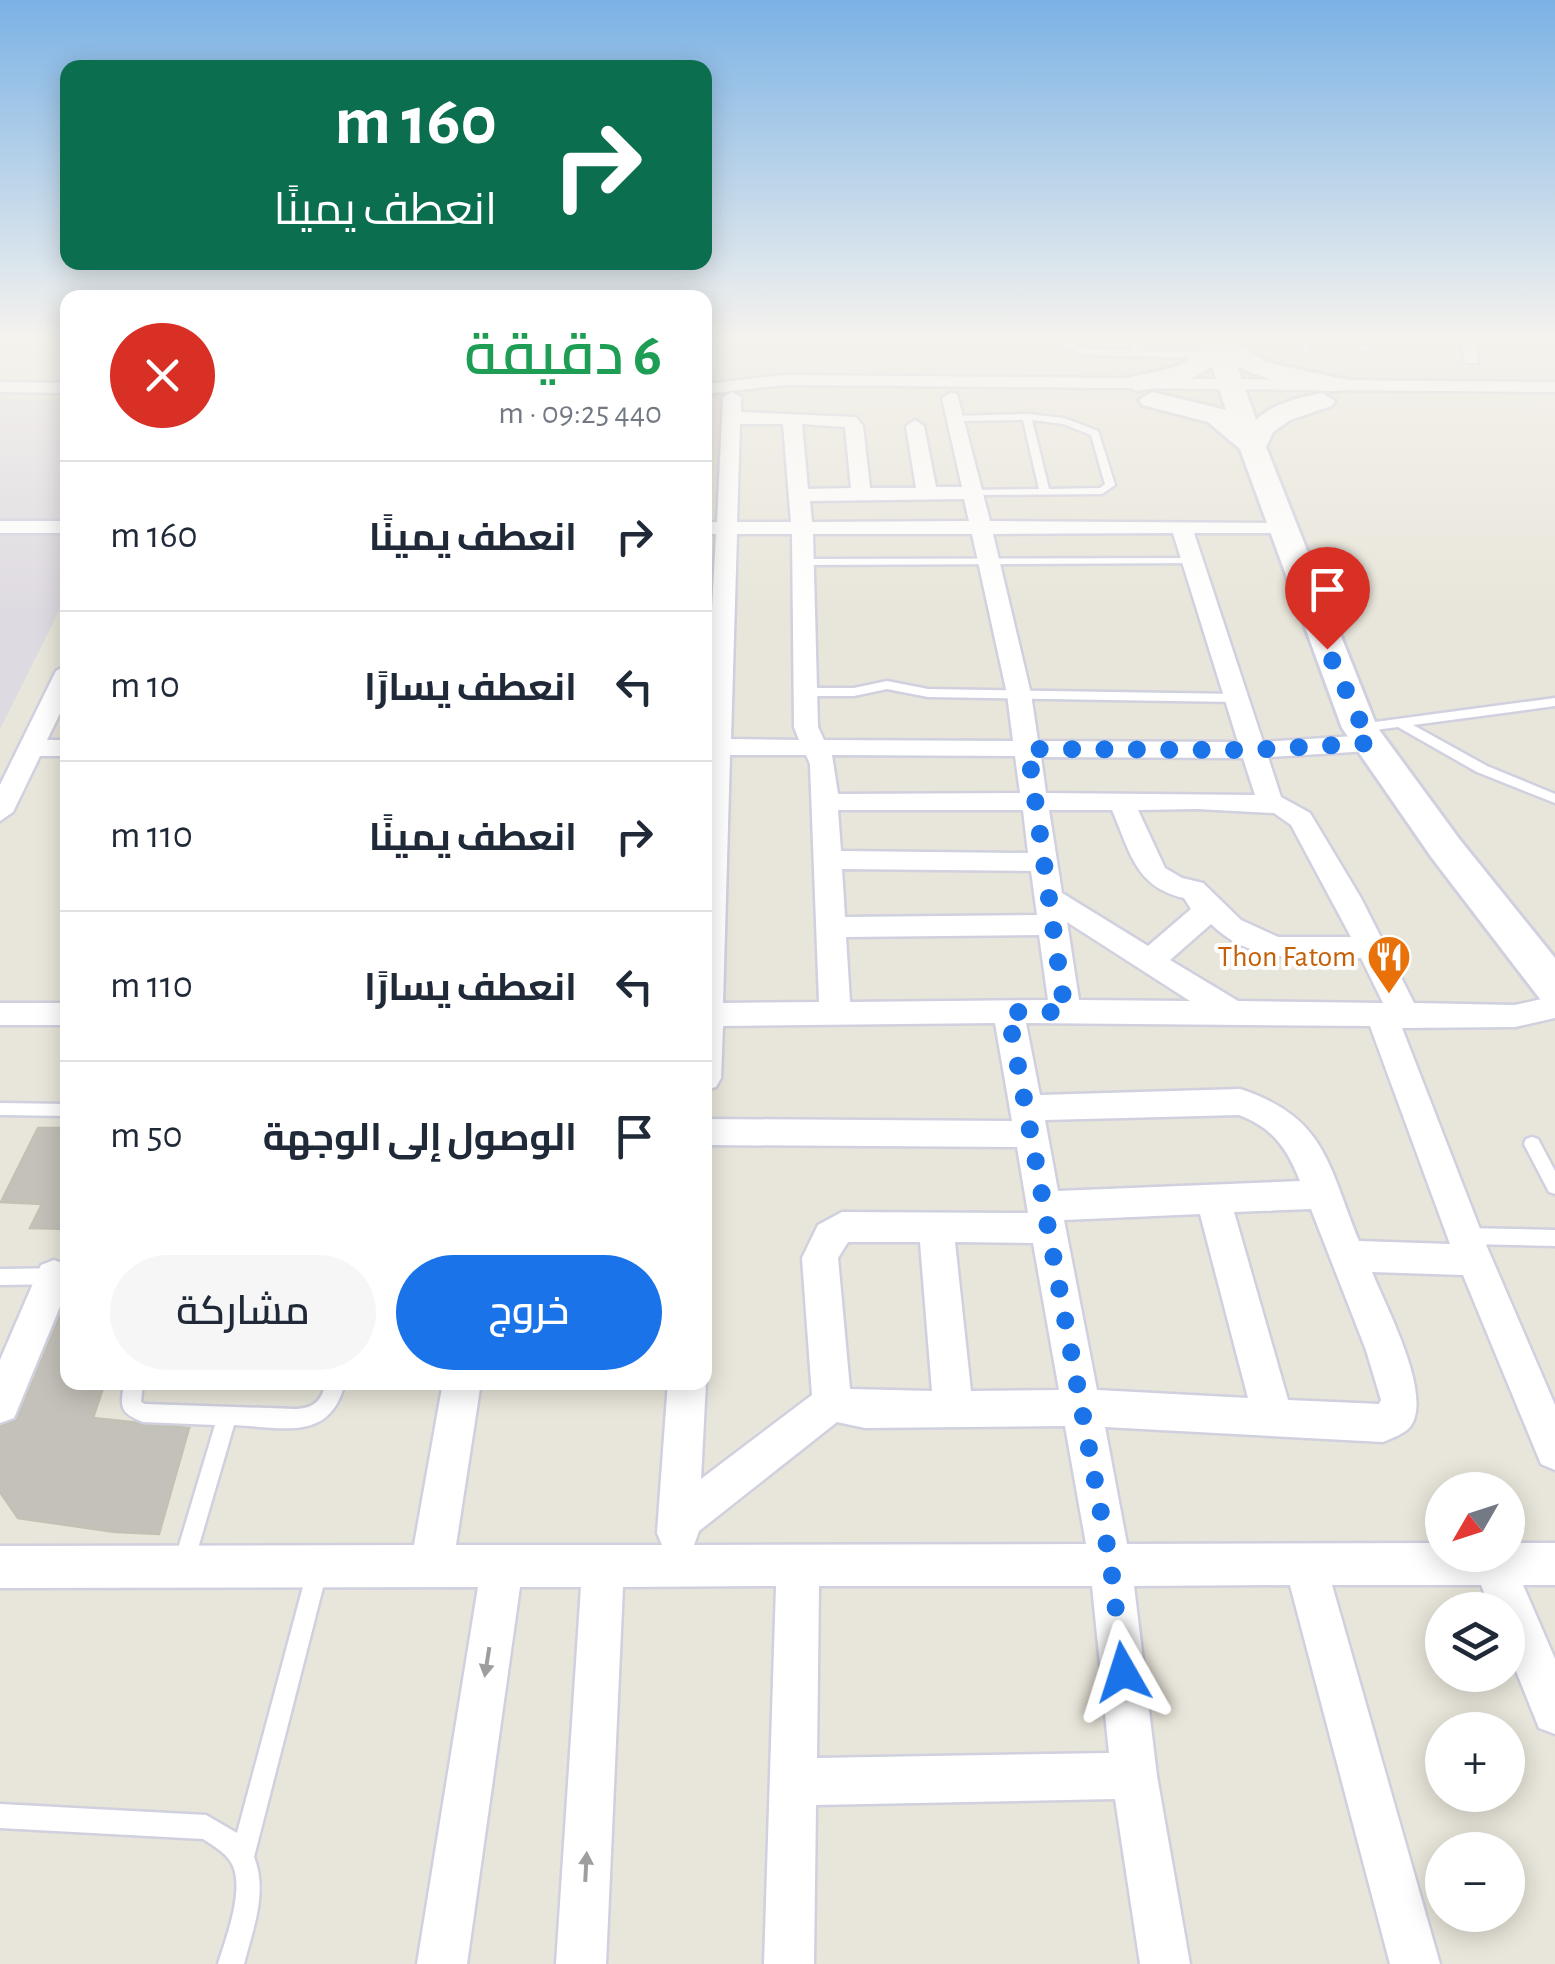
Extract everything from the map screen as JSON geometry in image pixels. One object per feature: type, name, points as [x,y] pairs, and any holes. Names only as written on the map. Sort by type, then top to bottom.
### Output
[{"type":"main road","points":[[1233,430],[1252,446]]},
{"type":"main road","points":[[1246,430],[1365,735],[1446,849],[1555,988]]},
{"type":"main road","points":[[1252,446],[1262,430]]},
{"type":"street","points":[[729,430],[716,528],[712,747],[1251,750],[1365,735]]},
{"type":"street","points":[[793,430],[802,528],[806,727],[823,764],[835,1013]]},
{"type":"street","points":[[854,430],[861,493]]},
{"type":"street","points":[[916,430],[927,493]]},
{"type":"street","points":[[959,430],[1019,694],[1065,1012]]},
{"type":"street","points":[[800,495],[972,493]]},
{"type":"street","points":[[0,526],[60,528]]},
{"type":"street","points":[[1181,526],[1270,802]]},
{"type":"street","points":[[716,528],[1283,526]]},
{"type":"street","points":[[0,812],[60,688]]},
{"type":"street","points":[[30,748],[60,748]]},
{"type":"street","points":[[1121,801],[1154,874],[1174,886],[1193,890],[1231,927],[1274,948],[1372,947]]},
{"type":"street","points":[[826,802],[1270,802],[1293,811],[1372,947],[1470,1248],[1555,1451]]},
{"type":"street","points":[[828,860],[1044,862]]},
{"type":"street","points":[[1150,961],[1205,913],[1206,900]]},
{"type":"street","points":[[832,927],[1050,911],[1150,961],[1235,1014]]},
{"type":"street","points":[[712,1016],[1065,1012],[1515,1016],[1555,1007]]},
{"type":"street","points":[[1008,1012],[1111,1567],[1134,1776],[1165,1964]]},
{"type":"street","points":[[0,1014],[60,1014]]},
{"type":"street","points":[[678,1522],[832,1404],[865,1410],[1083,1408],[1383,1423],[1396,1415],[1400,1400],[1302,1143],[1287,1123],[1253,1106],[1240,1102],[1028,1121],[712,1132]]},
{"type":"street","points":[[832,1404],[828,1395],[822,1245],[842,1227],[936,1226],[1214,1199],[1322,1194]]},
{"type":"street","points":[[1214,1199],[1273,1417]]},
{"type":"street","points":[[936,1226],[953,1408]]},
{"type":"street","points":[[1347,1256],[1470,1248]]},
{"type":"street","points":[[0,1406],[60,1278]]},
{"type":"street","points":[[432,1565],[461,1390]]},
{"type":"street","points":[[676,1566],[686,1390]]},
{"type":"street","points":[[1525,1564],[1555,1564]]},
{"type":"street","points":[[0,1567],[1425,1565]]},
{"type":"street","points":[[442,1964],[502,1566]]},
{"type":"street","points":[[581,1964],[604,1566]]},
{"type":"street","points":[[789,1964],[798,1566]]},
{"type":"street","points":[[1306,1567],[1414,1964]]},
{"type":"street","points":[[1496,1572],[1555,1712]]},
{"type":"street","points":[[796,1782],[1134,1776]]},
{"type":"lane","points":[[1030,430],[1045,492]]},
{"type":"lane","points":[[972,493],[1102,491],[1110,484],[1095,433],[1086,430]]},
{"type":"lane","points":[[803,562],[1195,562]]},
{"type":"lane","points":[[806,692],[854,692],[886,685],[928,693],[1236,698]]},
{"type":"lane","points":[[1365,735],[1401,723],[1555,702]]},
{"type":"lane","points":[[1401,723],[1482,768],[1555,799]]},
{"type":"lane","points":[[0,1108],[60,1110]]},
{"type":"lane","points":[[1532,1144],[1555,1187]]},
{"type":"lane","points":[[1470,1248],[1555,1238]]},
{"type":"lane","points":[[0,1277],[60,1276]]},
{"type":"lane","points":[[132,1390],[130,1400],[136,1411],[296,1418],[319,1415],[332,1400],[334,1390]]},
{"type":"lane","points":[[183,1566],[227,1416]]},
{"type":"lane","points":[[231,1964],[248,1893],[243,1854],[318,1565]]},
{"type":"lane","points":[[0,1816],[206,1827],[230,1839],[243,1854]]},
{"type":"shaded area","points":[[0,430],[60,430],[60,609],[0,729]]},
{"type":"building","points":[[38,1128],[60,1128],[60,1229],[30,1228],[42,1204],[1,1202]]},
{"type":"building","points":[[60,1317],[60,1390],[102,1390],[93,1418],[189,1428],[159,1534],[18,1518],[0,1492],[0,1426],[17,1419]]},
{"type":"place","name":"Thon Fatom","points":[[1389,995]]},
{"type":"route","points":[[1123,1672],[1111,1567],[1008,1012],[1065,1012],[1028,749],[1251,750],[1370,743],[1327,649]]}]
